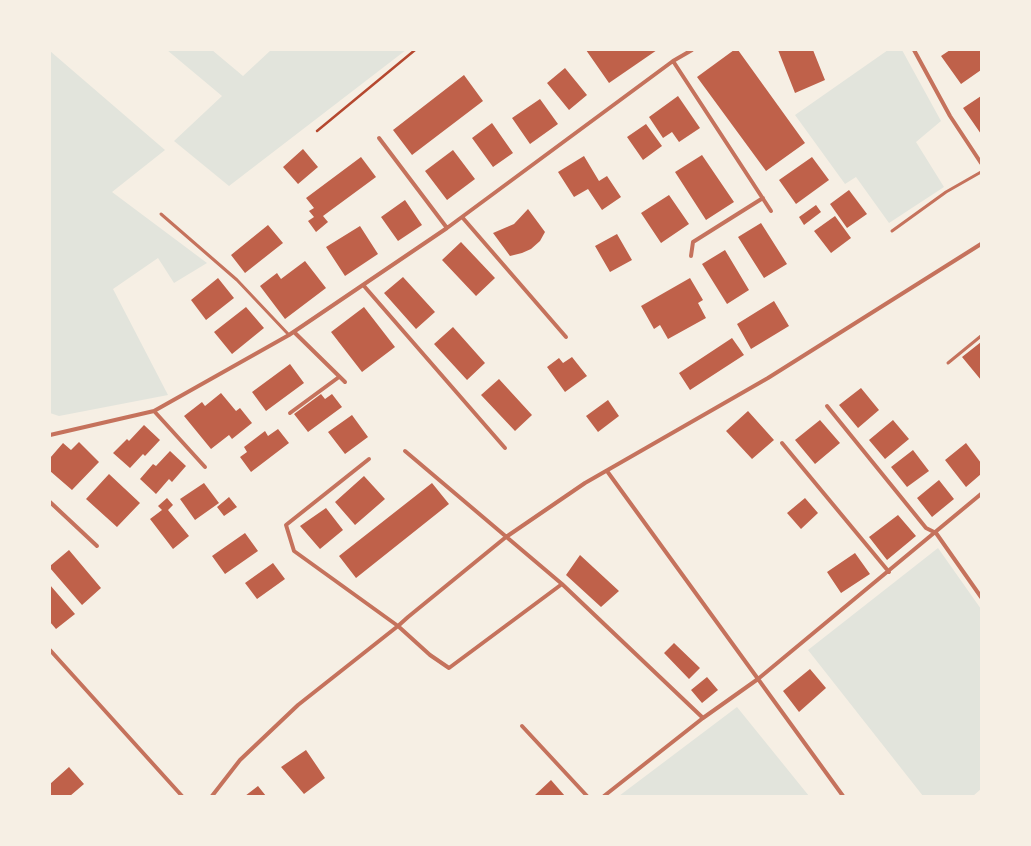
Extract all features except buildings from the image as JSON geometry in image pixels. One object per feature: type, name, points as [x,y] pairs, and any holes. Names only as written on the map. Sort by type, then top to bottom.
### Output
[{"type":"street","points":[[50,435],[154,411],[289,335],[364,286],[447,228],[673,61],[692,50]]},
{"type":"street","points":[[914,50],[950,116],[981,163]]},
{"type":"street","points":[[673,61],[771,211]]},
{"type":"street","points":[[379,138],[447,228]]},
{"type":"street","points":[[690,256],[693,242],[763,198]]},
{"type":"street","points":[[462,217],[566,337]]},
{"type":"street","points":[[212,796],[240,760],[298,705],[398,626],[506,537],[585,483],[768,378],[981,244]]},
{"type":"street","points":[[364,286],[506,448]]},
{"type":"street","points":[[294,332],[345,382]]},
{"type":"street","points":[[290,413],[339,377]]},
{"type":"street","points":[[827,406],[926,528],[936,533],[981,597]]},
{"type":"street","points":[[154,411],[205,467]]},
{"type":"street","points":[[782,443],[888,572]]},
{"type":"street","points":[[405,451],[562,584],[703,718]]},
{"type":"street","points":[[369,459],[286,525],[294,551],[398,626],[430,655],[449,668],[562,584]]},
{"type":"street","points":[[607,471],[843,796]]},
{"type":"street","points":[[604,796],[703,718],[758,679],[936,533],[981,494]]},
{"type":"street","points":[[50,502],[97,546]]},
{"type":"street","points":[[50,650],[182,796]]},
{"type":"street","points":[[522,726],[587,796]]},
{"type":"lane","points":[[892,232],[946,192],[981,172]]},
{"type":"lane","points":[[161,214],[237,280],[289,335]]},
{"type":"lane","points":[[948,363],[981,336]]},
{"type":"path","points":[[317,131],[415,50]]},
{"type":"shaded area","points":[[167,50],[212,50],[243,76],[271,50],[406,50],[229,186],[174,141],[222,96]]},
{"type":"shaded area","points":[[888,50],[902,50],[941,121],[916,142],[944,187],[889,223],[856,177],[845,184],[795,115]]},
{"type":"shaded area","points":[[50,51],[165,150],[112,192],[207,263],[174,283],[158,258],[113,289],[168,395],[59,416],[50,413]]},
{"type":"shaded area","points":[[938,548],[981,609],[981,789],[973,796],[923,796],[808,650]]},
{"type":"shaded area","points":[[737,707],[809,796],[619,796]]}]
